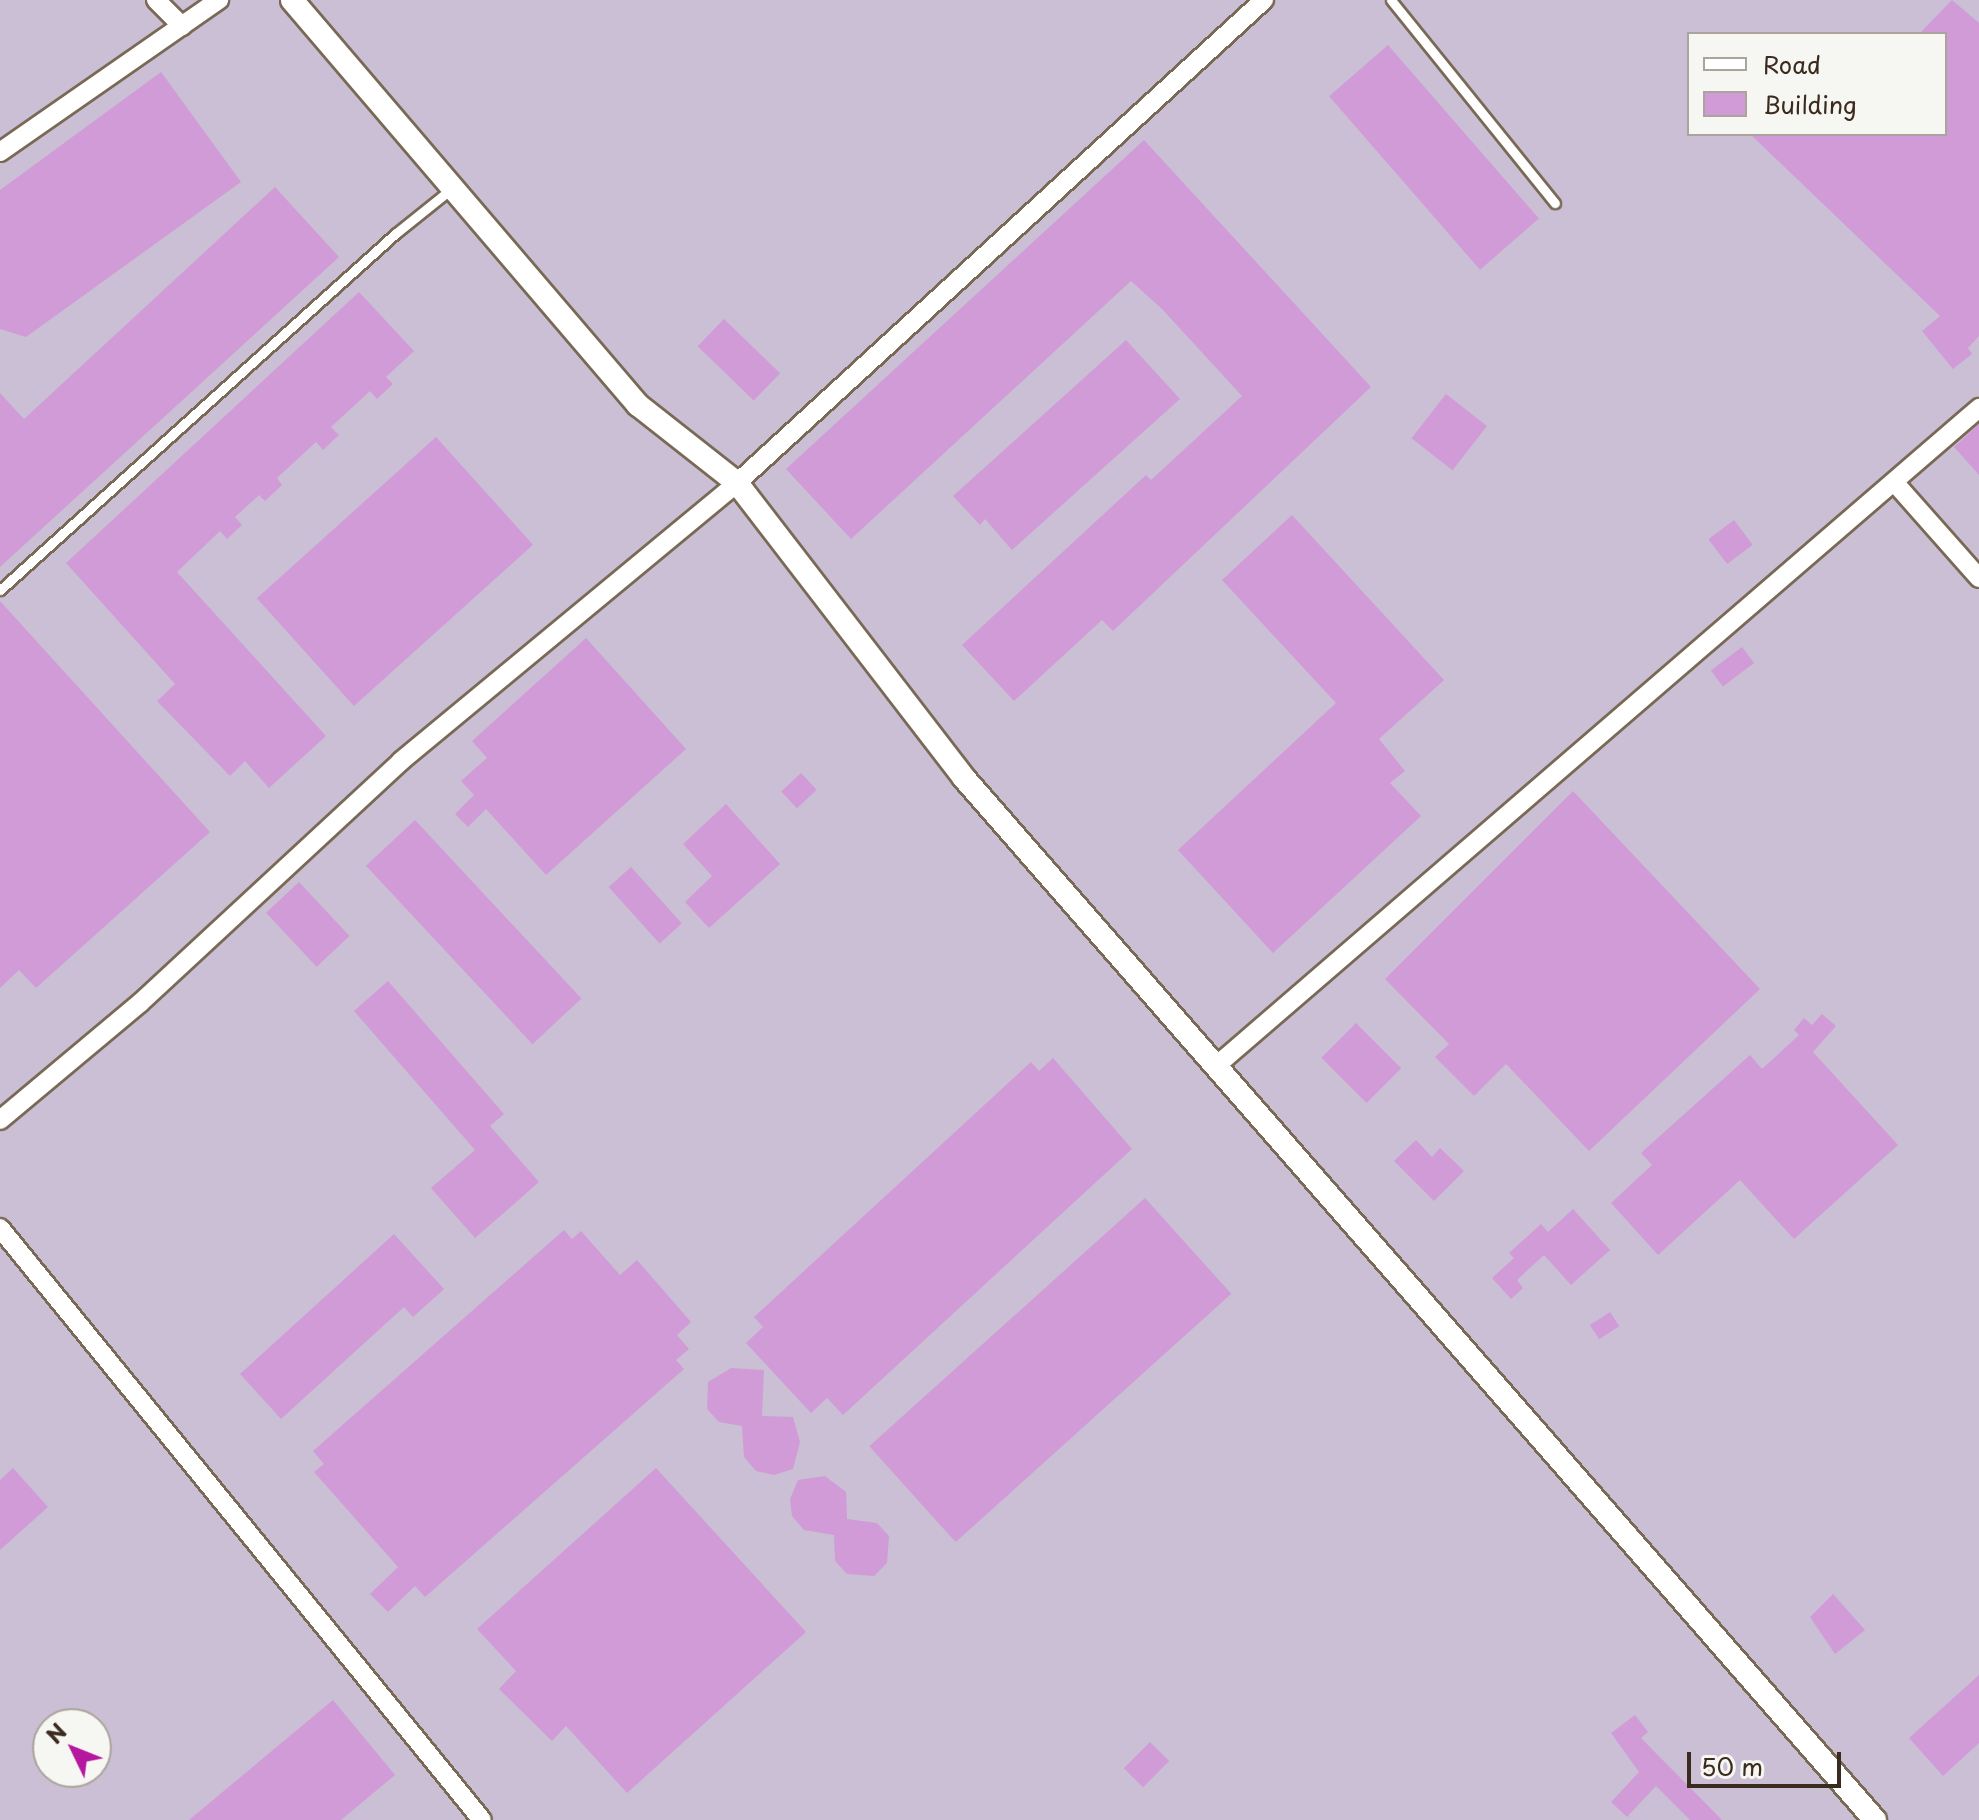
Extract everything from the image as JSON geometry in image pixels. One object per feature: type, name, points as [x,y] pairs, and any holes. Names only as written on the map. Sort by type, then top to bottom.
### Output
[{"type":"street","points":[[156,0],[182,26]]},
{"type":"street","points":[[0,152],[219,0]]},
{"type":"street","points":[[292,0],[638,405],[737,483],[964,778],[1875,1820]]},
{"type":"street","points":[[0,1120],[140,1003],[401,761],[737,483],[1264,0]]},
{"type":"street","points":[[1216,1066],[1979,408]]},
{"type":"street","points":[[1895,483],[1979,578]]},
{"type":"street","points":[[0,1228],[482,1820]]},
{"type":"lane","points":[[1391,0],[1555,203]]},
{"type":"lane","points":[[0,590],[451,189]]},
{"type":"shaded area","points":[[0,0],[1979,0],[1979,1820],[0,1820]]},
{"type":"building","points":[[1952,0],[1979,23],[1979,336],[1968,348],[1972,354],[1953,369],[1922,331],[1940,316],[1752,136],[1947,136],[1947,32],[1921,32]]},
{"type":"building","points":[[1388,45],[1539,219],[1480,270],[1329,96]]},
{"type":"building","points":[[161,72],[241,182],[26,337],[0,329],[0,190]]},
{"type":"building","points":[[1144,140],[1371,387],[1113,631],[1102,620],[1014,701],[962,645],[1146,475],[1151,480],[1242,396],[1162,309],[1131,281],[851,539],[786,469]]},
{"type":"building","points":[[275,187],[339,257],[0,567],[0,393],[24,419]]},
{"type":"building","points":[[359,292],[414,351],[386,377],[393,384],[377,399],[370,391],[331,427],[339,435],[323,450],[316,442],[277,478],[282,485],[265,501],[259,495],[235,517],[242,525],[227,539],[220,531],[177,572],[326,736],[269,788],[245,761],[230,776],[157,701],[175,684],[66,563]]},
{"type":"building","points":[[724,319],[780,373],[754,401],[698,346]]},
{"type":"building","points":[[1126,340],[1180,399],[1012,550],[985,519],[980,525],[953,496]]},
{"type":"building","points":[[1446,394],[1487,426],[1452,470],[1412,438]]},
{"type":"building","points":[[1979,424],[1979,475],[1954,447]]},
{"type":"building","points":[[436,437],[533,545],[354,706],[257,598]]},
{"type":"building","points":[[1292,515],[1444,680],[1379,739],[1405,771],[1390,783],[1421,816],[1273,953],[1178,850],[1336,703],[1222,580]]},
{"type":"building","points":[[1734,520],[1753,545],[1727,564],[1708,539]]},
{"type":"building","points":[[0,601],[210,832],[36,988],[19,970],[0,988]]},
{"type":"building","points":[[586,638],[686,749],[546,875],[486,809],[468,827],[455,814],[474,795],[461,781],[487,758],[472,741]]},
{"type":"building","points":[[1742,647],[1754,663],[1723,686],[1711,670]]},
{"type":"building","points":[[801,773],[817,790],[797,808],[781,791]]},
{"type":"building","points":[[1573,791],[1760,989],[1589,1151],[1506,1064],[1474,1096],[1435,1057],[1449,1044],[1385,979]]},
{"type":"building","points":[[726,804],[780,864],[709,928],[685,902],[712,876],[683,844]]},
{"type":"building","points":[[415,820],[581,998],[532,1044],[366,866]]},
{"type":"building","points":[[631,867],[682,923],[660,944],[609,887]]},
{"type":"building","points":[[299,882],[349,936],[317,967],[266,913]]},
{"type":"building","points":[[388,981],[504,1114],[490,1126],[539,1182],[475,1238],[431,1188],[475,1150],[354,1011]]},
{"type":"building","points":[[1822,1014],[1836,1026],[1813,1052],[1898,1145],[1794,1239],[1740,1180],[1658,1255],[1611,1203],[1652,1165],[1641,1153],[1750,1055],[1762,1069],[1799,1035],[1794,1030],[1804,1018],[1812,1025]]},
{"type":"building","points":[[1356,1023],[1401,1068],[1367,1103],[1321,1058]]},
{"type":"building","points":[[1053,1058],[1132,1149],[843,1415],[827,1398],[811,1413],[746,1343],[763,1327],[754,1317],[1031,1062],[1039,1071]]},
{"type":"building","points":[[1416,1140],[1432,1157],[1440,1148],[1464,1171],[1434,1201],[1394,1161]]},
{"type":"building","points":[[1145,1198],[1231,1294],[956,1542],[869,1446]]},
{"type":"building","points":[[1573,1209],[1610,1250],[1571,1285],[1544,1255],[1517,1280],[1523,1288],[1511,1299],[1492,1278],[1514,1258],[1509,1253],[1541,1224],[1548,1232]]},
{"type":"building","points":[[564,1230],[572,1239],[581,1231],[620,1275],[637,1260],[691,1322],[677,1335],[689,1349],[676,1360],[684,1369],[425,1597],[415,1586],[388,1612],[370,1594],[398,1567],[314,1472],[324,1464],[313,1451]]},
{"type":"building","points":[[394,1234],[444,1289],[413,1317],[404,1307],[281,1419],[240,1374]]},
{"type":"building","points":[[1610,1312],[1619,1326],[1599,1339],[1590,1325]]},
{"type":"building","points":[[731,1368],[764,1370],[762,1416],[793,1417],[800,1442],[793,1469],[774,1475],[756,1471],[744,1457],[742,1426],[719,1422],[707,1409],[708,1382]]},
{"type":"building","points":[[13,1468],[48,1507],[0,1550],[0,1480]]},
{"type":"building","points":[[656,1468],[806,1632],[627,1793],[566,1726],[552,1741],[499,1689],[516,1671],[477,1629]]},
{"type":"building","points":[[825,1476],[846,1492],[847,1519],[877,1523],[889,1536],[887,1563],[874,1576],[847,1574],[835,1561],[834,1535],[804,1530],[792,1516],[790,1499],[798,1480]]},
{"type":"building","points":[[1833,1594],[1865,1630],[1835,1654],[1810,1617]]},
{"type":"building","points":[[1979,1675],[1979,1743],[1943,1776],[1909,1738]]},
{"type":"building","points":[[333,1700],[395,1775],[341,1820],[189,1820]]},
{"type":"building","points":[[1635,1715],[1648,1732],[1641,1738],[1722,1820],[1690,1820],[1656,1786],[1627,1817],[1611,1802],[1639,1772],[1611,1733]]},
{"type":"building","points":[[1150,1742],[1169,1761],[1143,1787],[1124,1768]]}]
